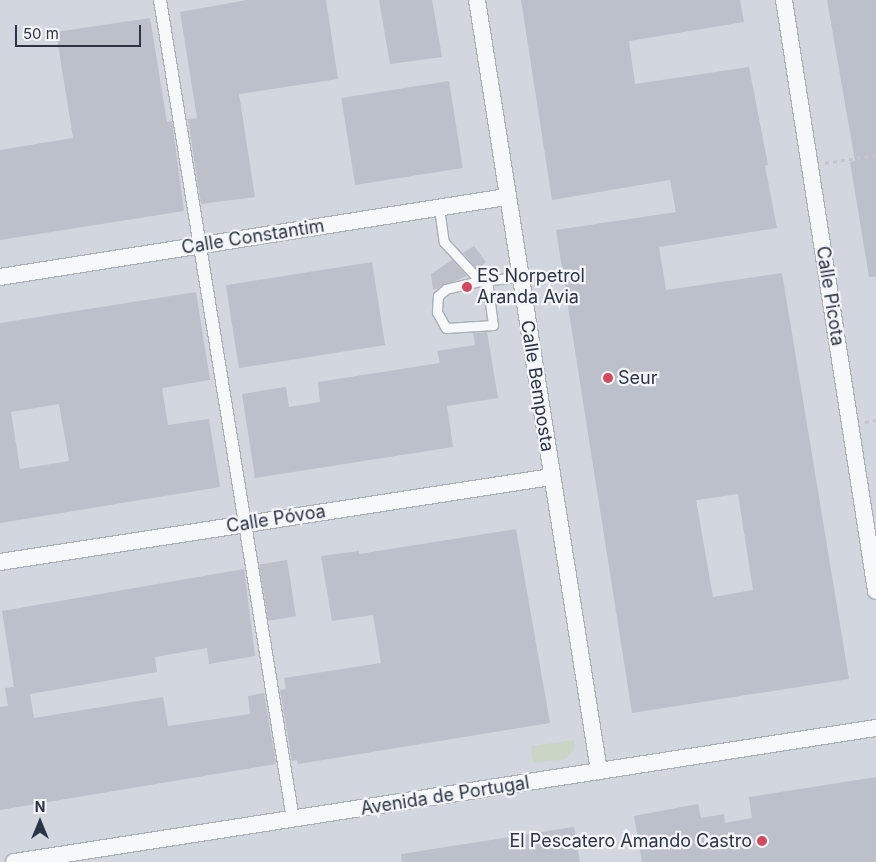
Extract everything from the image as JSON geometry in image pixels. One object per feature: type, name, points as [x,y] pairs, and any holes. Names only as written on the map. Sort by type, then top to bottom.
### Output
[{"type":"street","points":[[160,0],[293,819]]},
{"type":"street","name":"Calle Bemposta","points":[[477,0],[506,197],[599,772]]},
{"type":"street","name":"Calle Picota","points":[[784,0],[876,591]]},
{"type":"street","name":"Calle Constantim","points":[[0,277],[506,197]]},
{"type":"street","name":"Calle Póvoa","points":[[0,562],[551,477]]},
{"type":"street","name":"Avenida de Portugal","points":[[14,862],[876,728]]},
{"type":"lane","points":[[439,208],[444,242],[483,281],[493,325],[446,328],[437,312],[438,296],[446,289],[483,281],[519,276]]},
{"type":"path","points":[[810,165],[876,155]]},
{"type":"shaded area","points":[[0,0],[876,0],[876,862],[0,862]]},
{"type":"green space","points":[[575,740],[574,750],[566,759],[533,763],[531,746]]},
{"type":"building","points":[[247,0],[326,0],[338,79],[239,94],[255,197],[201,204],[188,119],[197,118],[180,12]]},
{"type":"building","points":[[379,0],[432,0],[442,57],[390,64]]},
{"type":"building","points":[[521,0],[740,0],[744,22],[629,41],[635,84],[749,67],[768,165],[765,166],[777,228],[659,247],[666,290],[782,273],[849,679],[632,713],[556,230],[676,212],[670,180],[552,200]],"holes":[[[738,494],[753,590],[713,597],[696,500]]]},
{"type":"building","points":[[827,0],[876,0],[876,277],[869,277],[850,162],[855,161]]},
{"type":"building","points":[[150,18],[167,122],[172,121],[184,211],[0,240],[0,150],[73,138],[56,32]]},
{"type":"building","points":[[449,81],[463,168],[355,185],[341,98]]},
{"type":"building","points":[[474,246],[486,262],[477,269],[463,253]]},
{"type":"building","points":[[452,260],[467,276],[433,290],[431,274]]},
{"type":"building","points":[[372,262],[385,345],[239,368],[226,285]]},
{"type":"building","points":[[196,292],[210,380],[162,388],[168,425],[209,419],[220,487],[0,523],[0,323]],"holes":[[[59,404],[69,461],[20,469],[11,412]]]},
{"type":"building","points":[[487,332],[498,398],[447,406],[453,447],[255,478],[242,394],[286,387],[289,407],[320,402],[318,382],[440,363],[437,351],[475,345],[473,333]]},
{"type":"building","points":[[516,529],[550,723],[298,764],[297,760],[292,761],[280,690],[286,689],[284,678],[381,663],[373,615],[332,621],[321,556],[359,551],[359,554]]},
{"type":"building","points":[[287,560],[296,616],[268,621],[259,564]]},
{"type":"building","points":[[244,569],[255,656],[209,664],[207,648],[155,657],[157,672],[30,694],[34,718],[163,697],[168,726],[250,714],[248,696],[264,693],[276,764],[0,810],[0,707],[8,706],[5,688],[14,687],[2,611]]},
{"type":"building","points":[[876,777],[876,862],[642,862],[634,816],[698,804],[701,818],[724,814],[725,823],[752,818],[749,797]]},
{"type":"building","points":[[574,827],[580,862],[402,862],[401,854]]},
{"type":"place","name":"ES Norpetrol Aranda Avia","points":[[467,287]]},
{"type":"place","name":"Seur","points":[[608,378]]},
{"type":"place","name":"El Pescatero Amando Castro","points":[[762,841]]}]
